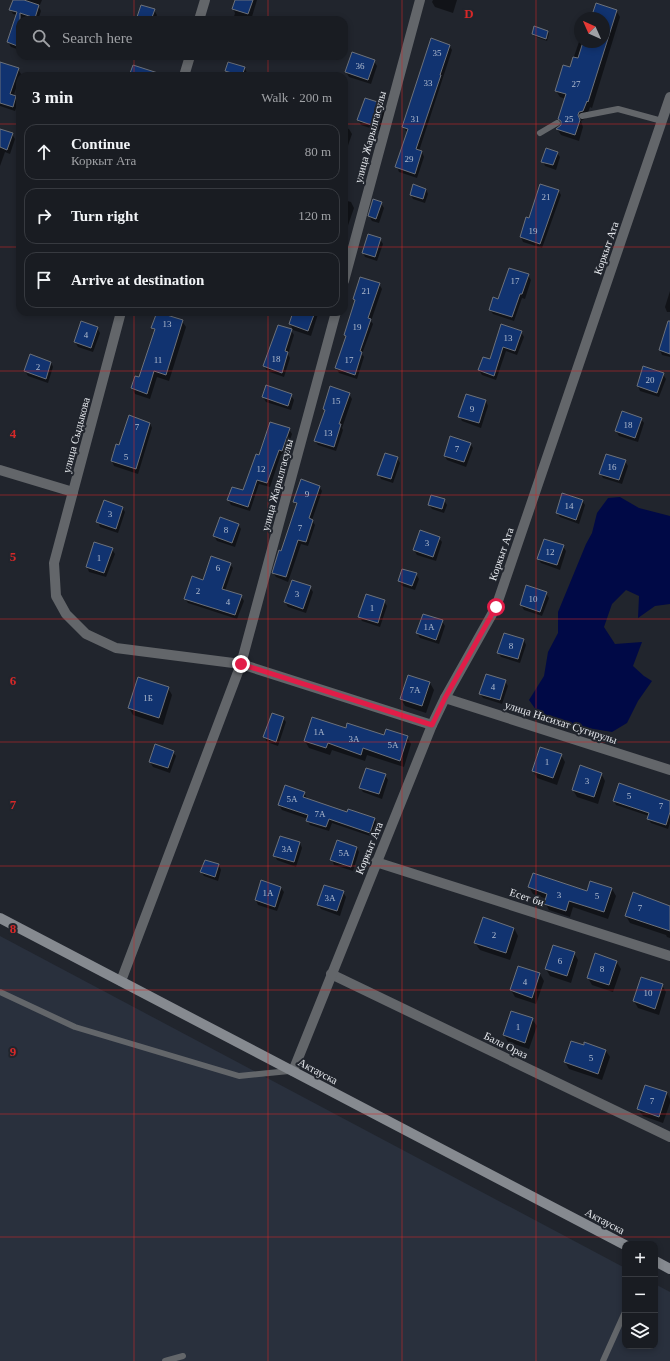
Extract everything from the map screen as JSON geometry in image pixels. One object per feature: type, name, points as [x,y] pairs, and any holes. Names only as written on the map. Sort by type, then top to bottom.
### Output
[{"type":"main road","name":"Актауска","points":[[0,918],[622,1243]]},
{"type":"main road","points":[[658,1263],[670,1269]]},
{"type":"street","points":[[200,16],[204,0]]},
{"type":"street","name":"улица Жарылгасулы","points":[[348,266],[420,0]]},
{"type":"street","points":[[185,72],[189,60]]},
{"type":"street","name":"Коркыт Ата","points":[[293,1071],[432,725],[445,698],[496,607],[670,98]]},
{"type":"street","name":"улица Сыдыкова","points":[[120,316],[54,563],[56,596],[66,614],[86,634],[116,648],[241,664],[432,725]]},
{"type":"street","name":"улица Жарылгасулы","points":[[122,981],[241,664],[335,316]]},
{"type":"street","points":[[0,470],[73,492]]},
{"type":"street","name":"улица Насихат Сугирулы","points":[[445,698],[670,770]]},
{"type":"street","name":"Есет би","points":[[376,862],[670,956]]},
{"type":"street","name":"Бала Ораз","points":[[331,974],[670,1137]]},
{"type":"lane","points":[[582,116],[618,109],[662,121]]},
{"type":"lane","points":[[540,133],[557,123]]},
{"type":"lane","points":[[0,992],[75,1027],[239,1076],[293,1071]]},
{"type":"lane","points":[[602,1361],[625,1313]]},
{"type":"lane","points":[[165,1361],[183,1356]]},
{"type":"shaded area","points":[[620,497],[639,508],[670,516],[670,604],[655,606],[638,618],[639,596],[626,590],[612,604],[604,627],[615,644],[642,642],[633,666],[652,681],[638,701],[627,723],[612,732],[555,721],[536,710],[529,700],[544,676],[548,652],[558,633],[558,612],[592,533],[597,513],[608,498]]},
{"type":"shaded area","points":[[0,936],[622,1266],[622,1349],[658,1349],[658,1286],[670,1292],[670,1361],[0,1361]]},
{"type":"building","points":[[13,0],[24,0],[39,5],[36,16],[29,16],[20,13],[20,16],[16,16],[16,45],[7,42],[17,12],[9,10]]},
{"type":"building","points":[[235,0],[253,0],[248,14],[232,9]]},
{"type":"building","points":[[596,3],[617,10],[610,32],[610,12],[593,12]]},
{"type":"building","points":[[141,5],[155,9],[152,16],[137,16]]},
{"type":"building","points":[[534,26],[548,31],[546,39],[532,34]]},
{"type":"building","points":[[431,38],[450,45],[416,149],[422,151],[415,174],[395,167],[408,129],[402,127]]},
{"type":"building","points":[[581,48],[605,48],[588,102],[587,101],[583,111],[579,112],[578,115],[580,120],[575,135],[556,129],[561,125],[561,121],[558,119],[566,94],[555,91],[563,65],[570,67],[573,57],[578,58]]},
{"type":"building","points":[[352,52],[375,60],[368,80],[345,72]]},
{"type":"building","points":[[0,62],[19,68],[18,72],[16,72],[16,77],[10,94],[16,96],[13,107],[0,103]]},
{"type":"building","points":[[228,62],[245,67],[243,72],[225,71]]},
{"type":"building","points":[[133,65],[155,72],[130,72]]},
{"type":"building","points":[[365,98],[384,104],[377,127],[357,120]]},
{"type":"building","points":[[0,129],[13,133],[7,150],[0,147]]},
{"type":"building","points":[[546,148],[558,152],[553,165],[541,162]]},
{"type":"building","points":[[413,184],[426,189],[423,199],[410,195]]},
{"type":"building","points":[[540,184],[559,190],[540,244],[520,237],[526,217],[529,218]]},
{"type":"building","points":[[373,199],[382,202],[376,219],[368,216]]},
{"type":"building","points":[[368,234],[381,238],[375,257],[362,253]]},
{"type":"building","points":[[509,268],[529,274],[512,317],[489,310],[493,297],[498,299]]},
{"type":"building","points":[[360,277],[380,283],[368,318],[371,319],[360,351],[362,352],[355,375],[335,368],[346,336],[344,335],[355,300],[353,299]]},
{"type":"building","points":[[156,316],[170,316],[183,320],[166,375],[154,371],[147,394],[131,388],[135,376],[139,377],[155,329],[151,328]]},
{"type":"building","points":[[292,316],[314,316],[308,331],[289,324]]},
{"type":"building","points":[[81,321],[98,327],[91,348],[74,342]]},
{"type":"building","points":[[668,321],[670,321],[670,354],[659,350]]},
{"type":"building","points":[[501,324],[522,331],[515,351],[503,347],[494,376],[478,370],[483,357],[490,359]]},
{"type":"building","points":[[278,325],[292,329],[285,351],[288,352],[282,373],[263,366]]},
{"type":"building","points":[[30,354],[51,362],[46,379],[24,371]]},
{"type":"building","points":[[643,366],[664,373],[657,393],[637,386]]},
{"type":"building","points":[[266,385],[292,394],[288,406],[262,397]]},
{"type":"building","points":[[330,386],[350,393],[339,424],[341,424],[334,447],[314,441],[325,410],[323,409]]},
{"type":"building","points":[[466,394],[486,400],[479,423],[458,417]]},
{"type":"building","points":[[622,411],[642,418],[635,438],[615,431]]},
{"type":"building","points":[[129,415],[150,423],[136,469],[111,461],[116,444],[119,445]]},
{"type":"building","points":[[270,422],[290,428],[282,451],[279,450],[267,483],[257,480],[248,507],[227,500],[232,487],[243,490],[256,454],[259,455]]},
{"type":"building","points":[[450,436],[471,443],[464,462],[444,456]]},
{"type":"building","points":[[385,453],[398,457],[391,479],[377,475]]},
{"type":"building","points":[[606,454],[626,460],[619,480],[599,474]]},
{"type":"building","points":[[301,479],[320,486],[309,518],[313,520],[306,542],[298,540],[286,577],[272,573],[297,503],[293,502]]},
{"type":"building","points":[[562,493],[583,500],[576,520],[556,513]]},
{"type":"building","points":[[431,495],[445,499],[442,509],[428,505]]},
{"type":"building","points":[[104,500],[123,507],[116,529],[96,522]]},
{"type":"building","points":[[220,517],[239,524],[232,543],[213,536]]},
{"type":"building","points":[[420,530],[440,537],[433,557],[413,550]]},
{"type":"building","points":[[544,539],[564,545],[557,565],[537,559]]},
{"type":"building","points":[[94,542],[113,548],[104,573],[86,567]]},
{"type":"building","points":[[211,556],[231,563],[222,589],[242,595],[235,615],[184,599],[192,576],[203,580]]},
{"type":"building","points":[[402,569],[417,573],[412,586],[398,581]]},
{"type":"building","points":[[292,580],[311,586],[303,609],[284,602]]},
{"type":"building","points":[[526,585],[547,592],[540,612],[520,605]]},
{"type":"building","points":[[366,594],[385,600],[378,623],[358,617]]},
{"type":"building","points":[[423,614],[443,620],[436,640],[416,633]]},
{"type":"building","points":[[504,633],[524,639],[518,659],[497,653]]},
{"type":"building","points":[[486,674],[506,680],[500,700],[479,694]]},
{"type":"building","points":[[408,675],[430,682],[422,706],[400,699]]},
{"type":"building","points":[[138,677],[169,687],[159,718],[128,708]]},
{"type":"building","points":[[272,713],[284,717],[276,742],[263,737]]},
{"type":"building","points":[[312,717],[346,728],[347,723],[384,735],[386,729],[408,736],[400,761],[363,748],[361,755],[328,743],[326,748],[304,741]]},
{"type":"building","points":[[155,744],[174,751],[168,768],[149,762]]},
{"type":"building","points":[[540,747],[562,754],[553,778],[532,771]]},
{"type":"building","points":[[580,765],[602,773],[594,797],[572,790]]},
{"type":"building","points":[[366,768],[386,774],[379,794],[359,788]]},
{"type":"building","points":[[619,783],[670,801],[670,812],[666,825],[647,819],[649,813],[613,801]]},
{"type":"building","points":[[285,785],[305,792],[303,797],[347,812],[348,809],[375,818],[370,833],[329,819],[326,827],[306,821],[308,815],[278,805]]},
{"type":"building","points":[[280,836],[300,842],[294,862],[273,856]]},
{"type":"building","points":[[337,840],[357,847],[351,867],[330,860]]},
{"type":"building","points":[[205,860],[219,864],[215,877],[200,872]]},
{"type":"building","points":[[533,873],[587,891],[590,881],[612,888],[604,912],[569,901],[566,911],[544,904],[547,894],[528,887]]},
{"type":"building","points":[[261,880],[281,887],[275,907],[255,900]]},
{"type":"building","points":[[324,885],[344,891],[337,911],[317,905]]},
{"type":"building","points":[[633,892],[670,906],[670,931],[625,916]]},
{"type":"building","points":[[483,917],[514,928],[506,953],[474,943]]},
{"type":"building","points":[[553,945],[575,952],[567,976],[545,969]]},
{"type":"building","points":[[595,953],[617,961],[609,985],[587,978]]},
{"type":"building","points":[[518,966],[540,973],[532,998],[510,990]]},
{"type":"building","points":[[641,977],[663,984],[655,1009],[633,1001]]},
{"type":"building","points":[[511,1011],[533,1018],[525,1043],[503,1035]]},
{"type":"building","points":[[571,1041],[584,1045],[584,1042],[606,1050],[598,1074],[564,1062]]},
{"type":"building","points":[[645,1085],[667,1092],[659,1117],[637,1109]]},
{"type":"route","points":[[241,664],[432,725],[445,698],[496,607]]}]
